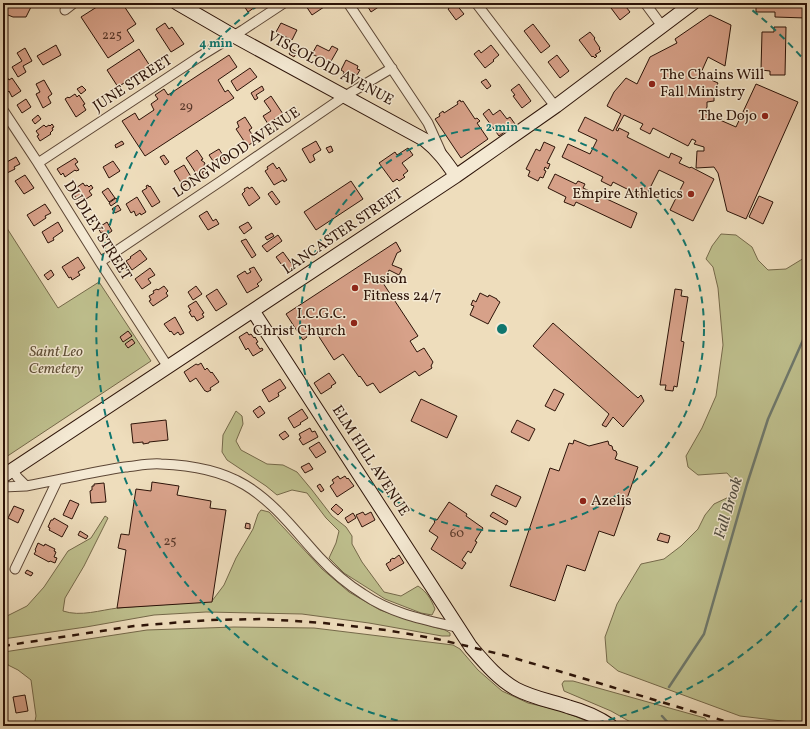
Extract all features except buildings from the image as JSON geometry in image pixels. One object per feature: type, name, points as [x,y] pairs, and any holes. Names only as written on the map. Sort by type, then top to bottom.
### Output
[{"type":"main road","name":"VISCOLOID AVENUE","points":[[177,3],[234,36],[425,140],[443,157],[456,176]]},
{"type":"main road","name":"LANCASTER STREET","points":[[7,473],[456,176],[556,106],[693,3]]},
{"type":"main road","name":"ELM HILL AVENUE","points":[[253,311],[471,647],[500,678],[515,688],[533,696],[569,706],[587,713],[611,726]]},
{"type":"street","points":[[65,10],[74,3]]},
{"type":"street","name":"JUNE STREET","points":[[38,163],[284,3]]},
{"type":"street","points":[[348,3],[428,123],[443,157]]},
{"type":"street","points":[[476,3],[556,106]]},
{"type":"street","points":[[645,3],[662,26]]},
{"type":"street","name":"LONGWOOD AVENUE","points":[[100,262],[222,181],[345,96],[392,68]]},
{"type":"street","name":"DUDLEY STREET","points":[[3,110],[168,367]]},
{"type":"street","points":[[3,487],[26,486],[94,472],[141,465],[160,464],[189,466],[223,475],[245,485],[265,500],[321,558],[349,584],[364,595],[380,605],[402,614],[460,628]]},
{"type":"street","points":[[7,473],[18,478],[26,486]]},
{"type":"street","points":[[15,569],[57,480]]},
{"type":"green space","name":"Saint Leo Cemetery","points":[[3,222],[58,308],[99,282],[151,361],[3,459]]},
{"type":"green space","points":[[721,234],[736,235],[752,247],[758,260],[768,270],[786,269],[807,255],[807,724],[740,716],[618,671],[607,662],[605,637],[617,604],[641,564],[664,559],[681,546],[698,529],[705,515],[714,504],[731,496],[734,481],[727,473],[698,475],[688,467],[686,456],[702,428],[716,396],[723,345],[718,288],[713,267],[706,259],[712,246]]},
{"type":"green space","points":[[236,411],[242,416],[243,424],[236,441],[241,450],[267,464],[283,465],[297,472],[332,516],[346,527],[352,536],[352,544],[362,562],[384,592],[401,596],[418,586],[426,593],[432,602],[435,609],[432,615],[421,613],[385,599],[344,573],[329,558],[336,543],[339,531],[326,518],[307,493],[292,490],[277,495],[227,460],[222,452],[223,435]]},
{"type":"green space","points":[[261,510],[269,512],[322,569],[349,592],[380,610],[445,630],[450,633],[450,636],[302,614],[206,612],[154,615],[3,639],[3,618],[27,606],[44,587],[68,551],[91,538],[105,516],[108,518],[84,566],[65,598],[63,611],[70,613],[84,613],[118,608],[212,601],[224,585],[236,558],[253,529],[258,514]]},
{"type":"green space","points":[[234,627],[314,628],[453,645],[460,649],[478,670],[502,691],[528,703],[562,711],[595,726],[34,726],[36,716],[31,680],[18,670],[8,665],[4,652],[147,630]]},
{"type":"green space","points":[[564,681],[573,681],[705,718],[711,726],[636,726],[611,711],[564,691],[562,684]]},
{"type":"waterway","name":"Fall Brook","points":[[669,687],[704,634],[747,484],[768,419],[807,331]]},
{"type":"waterway","name":"Fall Brook","points":[[662,716],[671,726]]},
{"type":"railway","points":[[3,646],[134,626],[209,620],[264,619],[324,623],[386,630],[471,647],[507,656],[741,726]]},
{"type":"place","name":"The Chains Will Fall Ministry","points":[[652,84]]},
{"type":"place","name":"The Dojo","points":[[765,116]]},
{"type":"place","name":"Empire Athletics","points":[[691,194]]},
{"type":"place","name":"Fusion Fitness 24/7","points":[[355,288]]},
{"type":"place","name":"I.C.G.C. Christ Church","points":[[354,323]]},
{"type":"place","name":"Azelis","points":[[583,501]]}]
